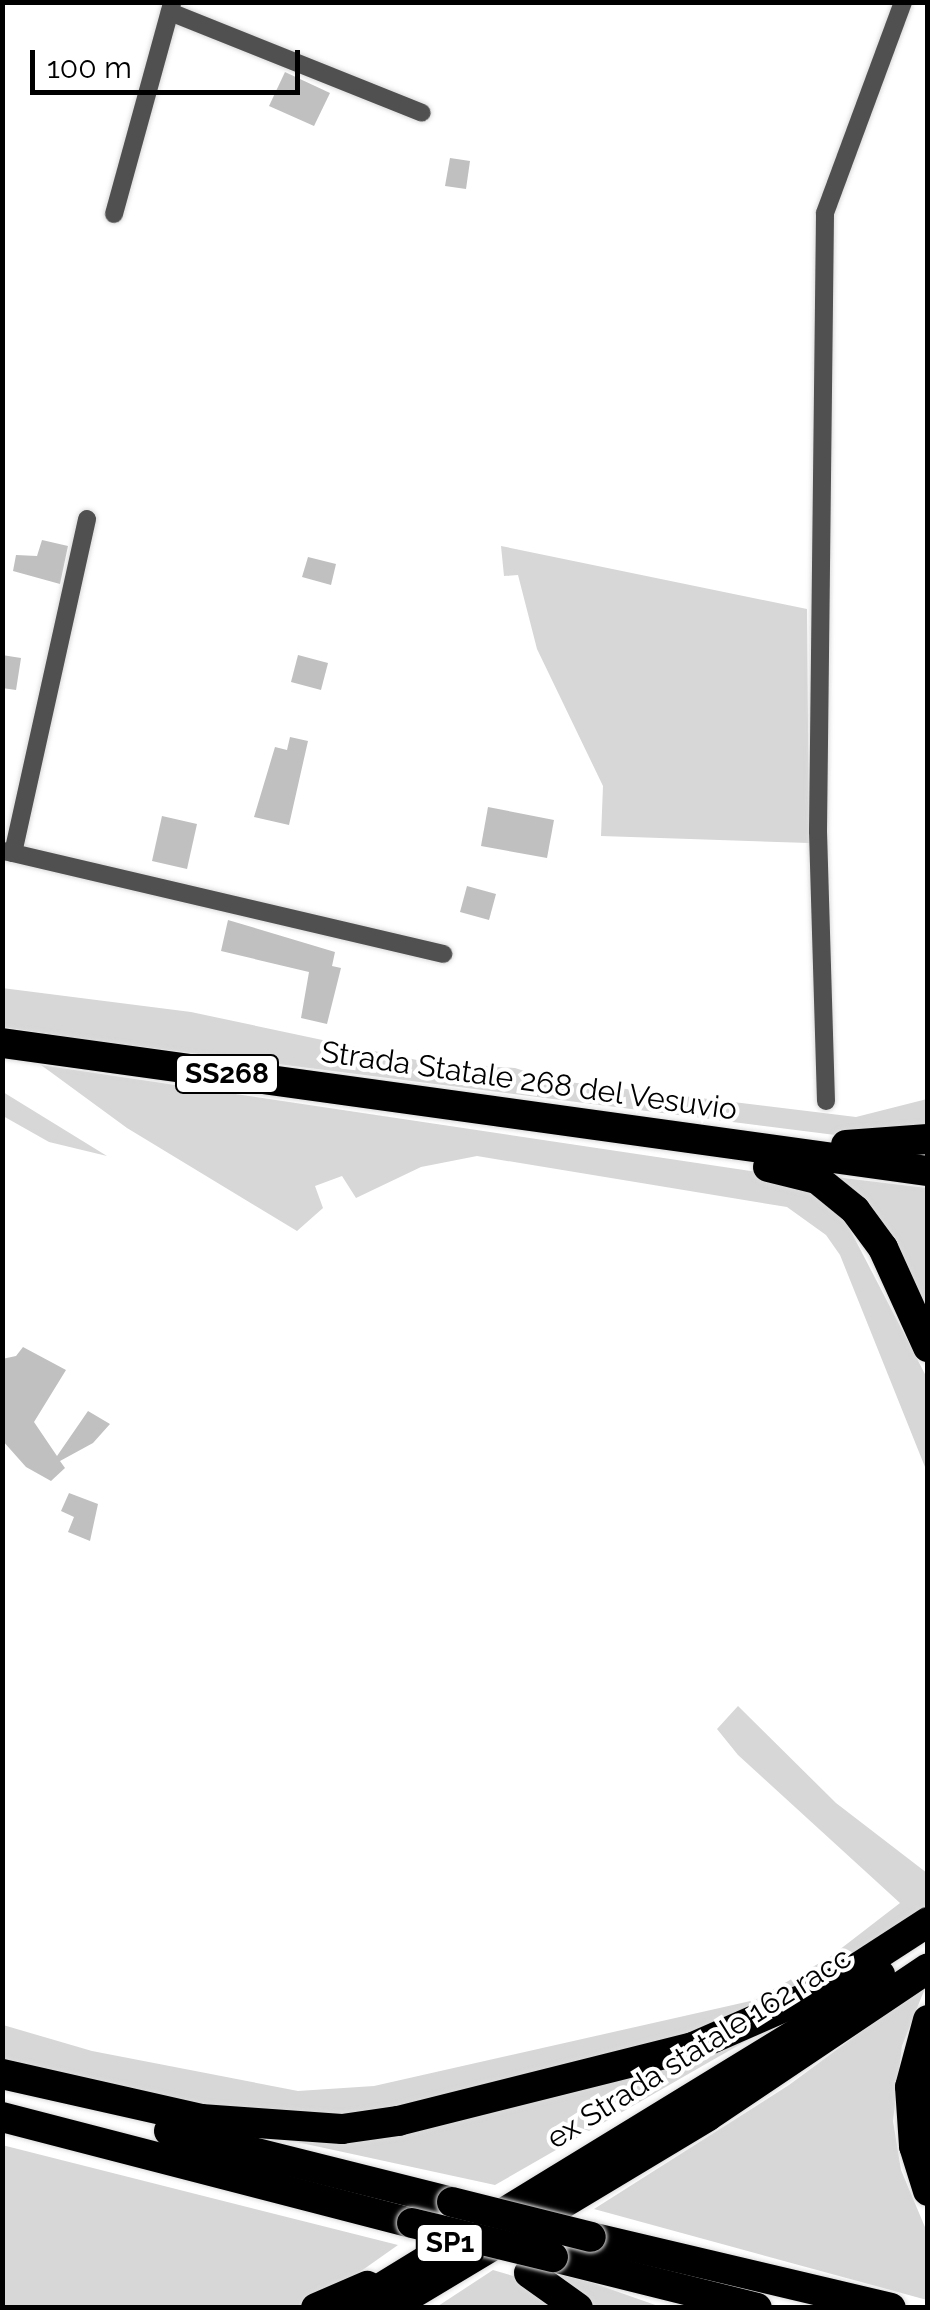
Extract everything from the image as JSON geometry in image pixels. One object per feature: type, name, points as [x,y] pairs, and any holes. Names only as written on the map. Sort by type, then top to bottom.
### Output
[{"type":"highway","name":"Strada Statale 268 del Vesuvio","points":[[2,1043],[928,1172]]},
{"type":"highway","points":[[595,1125],[817,1180],[869,1226],[928,1346]]},
{"type":"highway","points":[[654,1134],[858,1146],[928,1139]]},
{"type":"highway","points":[[2,2074],[201,2119],[342,2128],[398,2121],[728,2034],[822,1990],[928,1922]]},
{"type":"highway","name":"ex Strada statale 162 racc","points":[[561,2192],[812,2024],[928,1937]]},
{"type":"highway","name":"ex Strada statale 162 racc","points":[[561,2192],[872,2010],[928,1968]]},
{"type":"highway","points":[[928,2020],[910,2087],[914,2146],[928,2191]]},
{"type":"highway","points":[[2,2089],[892,2308]]},
{"type":"highway","points":[[2,2118],[344,2205],[467,2249],[758,2308]]},
{"type":"highway","points":[[2,2128],[58,2132]]},
{"type":"highway","points":[[420,2308],[532,2239],[561,2192]]},
{"type":"highway","name":"SP1","points":[[348,2308],[402,2272],[561,2192]]},
{"type":"highway","name":"SP1","points":[[390,2308],[561,2192]]},
{"type":"highway","points":[[407,2227],[541,2265],[578,2308]]},
{"type":"highway","points":[[316,2308],[402,2272]]},
{"type":"street","points":[[826,1102],[818,831],[825,213],[903,2]]},
{"type":"street","points":[[114,214],[171,7],[422,113]]},
{"type":"street","points":[[87,519],[8,852],[443,954]]},
{"type":"shaded area","points":[[501,546],[807,609],[809,843],[601,836],[603,786],[537,649],[518,575],[504,576]]},
{"type":"shaded area","points":[[2,988],[191,1012],[431,1063],[515,1068],[552,1080],[856,1117],[927,1099],[927,1124],[859,1138],[89,1040],[3,1027]]},
{"type":"shaded area","points":[[41,1065],[791,1177],[845,1220],[927,1378],[927,1472],[840,1255],[826,1235],[787,1207],[477,1156],[421,1167],[356,1198],[342,1176],[315,1186],[323,1208],[297,1231],[127,1128]]},
{"type":"shaded area","points":[[3,1092],[107,1156],[49,1142],[3,1116]]},
{"type":"shaded area","points":[[835,1177],[927,1188],[927,1322]]},
{"type":"shaded area","points":[[738,1706],[836,1803],[927,1873],[927,1904],[830,1978],[719,2027],[388,2110],[325,2118],[188,2106],[3,2061],[3,2025],[92,2051],[298,2091],[374,2086],[755,2000],[830,1957],[900,1903],[738,1755],[717,1729]]},
{"type":"shaded area","points":[[927,1983],[902,2046],[893,2121],[901,2170],[927,2232],[927,2300],[594,2209],[789,2085]]},
{"type":"shaded area","points":[[758,2034],[495,2185],[283,2139]]},
{"type":"shaded area","points":[[2,2145],[398,2245],[330,2293],[296,2307],[3,2307]]},
{"type":"shaded area","points":[[493,2270],[520,2278],[568,2308],[435,2308]]},
{"type":"shaded area","points":[[549,2272],[590,2282],[661,2307],[592,2307]]},
{"type":"building","points":[[285,72],[330,93],[314,126],[269,106]]},
{"type":"building","points":[[450,158],[470,161],[466,189],[445,186]]},
{"type":"building","points":[[42,540],[68,546],[60,584],[13,571],[16,555],[37,556]]},
{"type":"building","points":[[308,557],[336,564],[331,585],[302,577]]},
{"type":"building","points":[[2,655],[21,658],[16,690],[2,688]]},
{"type":"building","points":[[298,655],[328,663],[321,690],[291,682]]},
{"type":"building","points":[[290,737],[308,741],[289,825],[254,817],[275,747],[287,750]]},
{"type":"building","points":[[488,807],[554,820],[547,858],[481,846]]},
{"type":"building","points":[[162,816],[197,824],[187,869],[152,861]]},
{"type":"building","points":[[467,886],[496,894],[489,920],[460,912]]},
{"type":"building","points":[[228,920],[335,952],[332,966],[341,968],[327,1024],[301,1018],[309,972],[221,951]]},
{"type":"building","points":[[23,1347],[66,1370],[34,1422],[57,1456],[88,1411],[110,1424],[93,1443],[60,1461],[65,1468],[51,1481],[26,1467],[2,1440],[2,1359],[16,1356]]},
{"type":"building","points":[[69,1493],[98,1504],[90,1541],[68,1532],[74,1517],[61,1511]]}]
